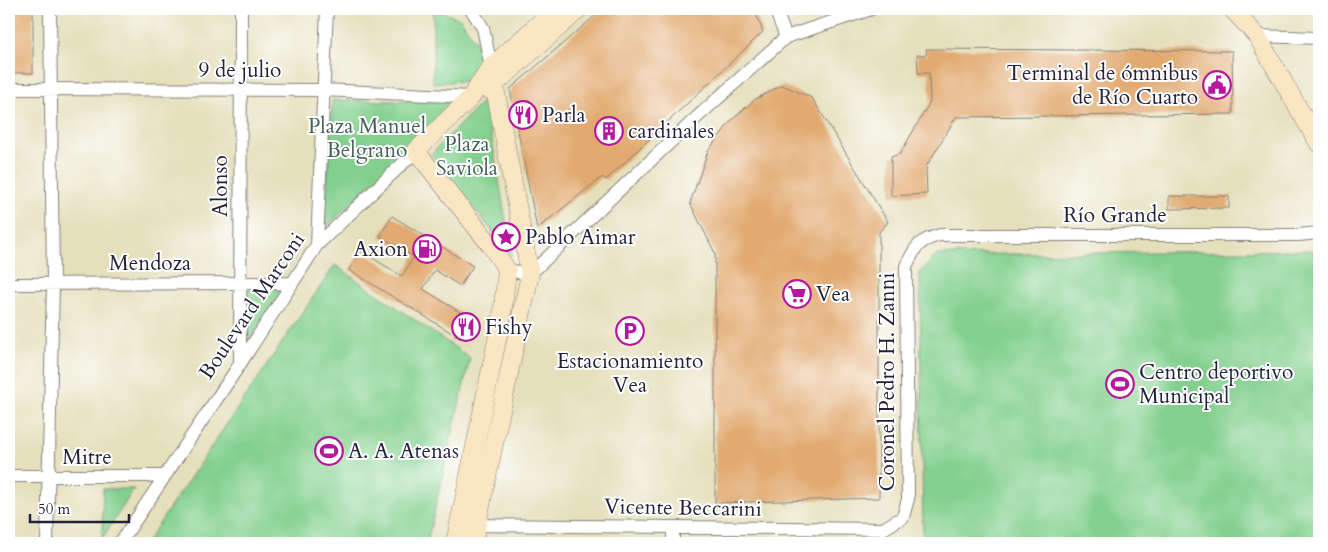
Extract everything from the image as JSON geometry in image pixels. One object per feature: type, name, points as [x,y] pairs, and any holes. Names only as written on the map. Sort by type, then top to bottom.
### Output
[{"type":"main road","name":"Boulevard Marconi","points":[[416,152],[471,97],[491,67],[555,9]]},
{"type":"main road","name":"Boulevard Marconi","points":[[471,97],[494,85],[579,9]]},
{"type":"main road","points":[[1232,9],[1257,36],[1319,144]]},
{"type":"main road","points":[[455,543],[467,525],[530,274],[491,67]]},
{"type":"main road","points":[[416,152],[492,247],[507,270],[502,316],[467,525],[473,543]]},
{"type":"street","points":[[47,543],[53,284],[50,9]]},
{"type":"street","name":"Alonso","points":[[240,364],[241,9]]},
{"type":"street","points":[[317,246],[327,9]]},
{"type":"street","points":[[471,9],[483,28],[491,67]]},
{"type":"street","points":[[775,9],[786,38]]},
{"type":"street","points":[[507,270],[530,274],[786,38],[871,9]]},
{"type":"street","points":[[1257,36],[1319,38]]},
{"type":"street","name":"9 de julio","points":[[9,89],[323,90],[471,97]]},
{"type":"street","name":"Boulevard Marconi","points":[[120,543],[317,246],[416,152]]},
{"type":"street","name":"Río Grande","points":[[915,249],[925,239],[940,236],[1298,236],[1319,233]]},
{"type":"street","name":"Coronel Pedro H. Zanni","points":[[903,517],[908,499],[906,266],[915,249]]},
{"type":"street","name":"Mendoza","points":[[9,284],[292,283]]},
{"type":"street","name":"Mitre","points":[[9,476],[165,476]]},
{"type":"street","name":"Vicente Beccarini","points":[[467,525],[883,529],[903,517]]},
{"type":"street","points":[[673,528],[673,543]]},
{"type":"green space","points":[[433,9],[461,19],[491,67],[467,81],[433,83]]},
{"type":"green space","name":"Plaza Saviola","points":[[485,99],[512,256],[431,154]]},
{"type":"green space","name":"Plaza Manuel Belgrano","points":[[332,100],[457,102],[325,228]]},
{"type":"green space","name":"Centro deportivo Municipal","points":[[1319,250],[1319,543],[923,543],[920,272],[937,255]]},
{"type":"green space","name":"A. A. Atenas","points":[[335,265],[470,358],[427,543],[146,543]]},
{"type":"green space","points":[[245,288],[283,288],[243,350]]},
{"type":"green space","points":[[103,489],[134,489],[102,539]]},
{"type":"building","points":[[9,9],[33,9],[33,73],[9,73]]},
{"type":"building","name":"cardinales","points":[[603,9],[754,9],[763,32],[606,180],[602,177],[537,229],[510,89]]},
{"type":"building","points":[[926,49],[1232,51],[1233,114],[956,117],[926,167],[927,194],[891,196],[891,157],[900,154],[930,102],[929,73],[918,73],[917,55],[927,55]]},
{"type":"building","name":"Vea","points":[[782,85],[812,98],[888,222],[879,232],[879,498],[715,503],[715,253],[690,203],[708,151],[731,121],[754,100]]},
{"type":"building","points":[[1169,196],[1229,196],[1229,208],[1169,209]]},
{"type":"building","points":[[392,216],[473,266],[460,286],[435,270],[423,289],[471,319],[460,338],[349,270],[361,251],[402,276],[414,257],[380,236]]},
{"type":"place","name":"Terminal de ómnibus de Río Cuarto","points":[[1217,85]]},
{"type":"place","name":"Parla","points":[[523,115]]},
{"type":"place","name":"cardinales","points":[[609,131]]},
{"type":"place","name":"Pablo Aimar","points":[[506,237]]},
{"type":"place","name":"Axion","points":[[427,249]]},
{"type":"place","name":"Vea","points":[[797,294]]},
{"type":"place","name":"Fishy","points":[[466,327]]},
{"type":"place","name":"Estacionamiento Vea","points":[[630,331]]},
{"type":"place","name":"Centro deportivo Municipal","points":[[1120,384]]},
{"type":"place","name":"A. A. Atenas","points":[[329,451]]}]
